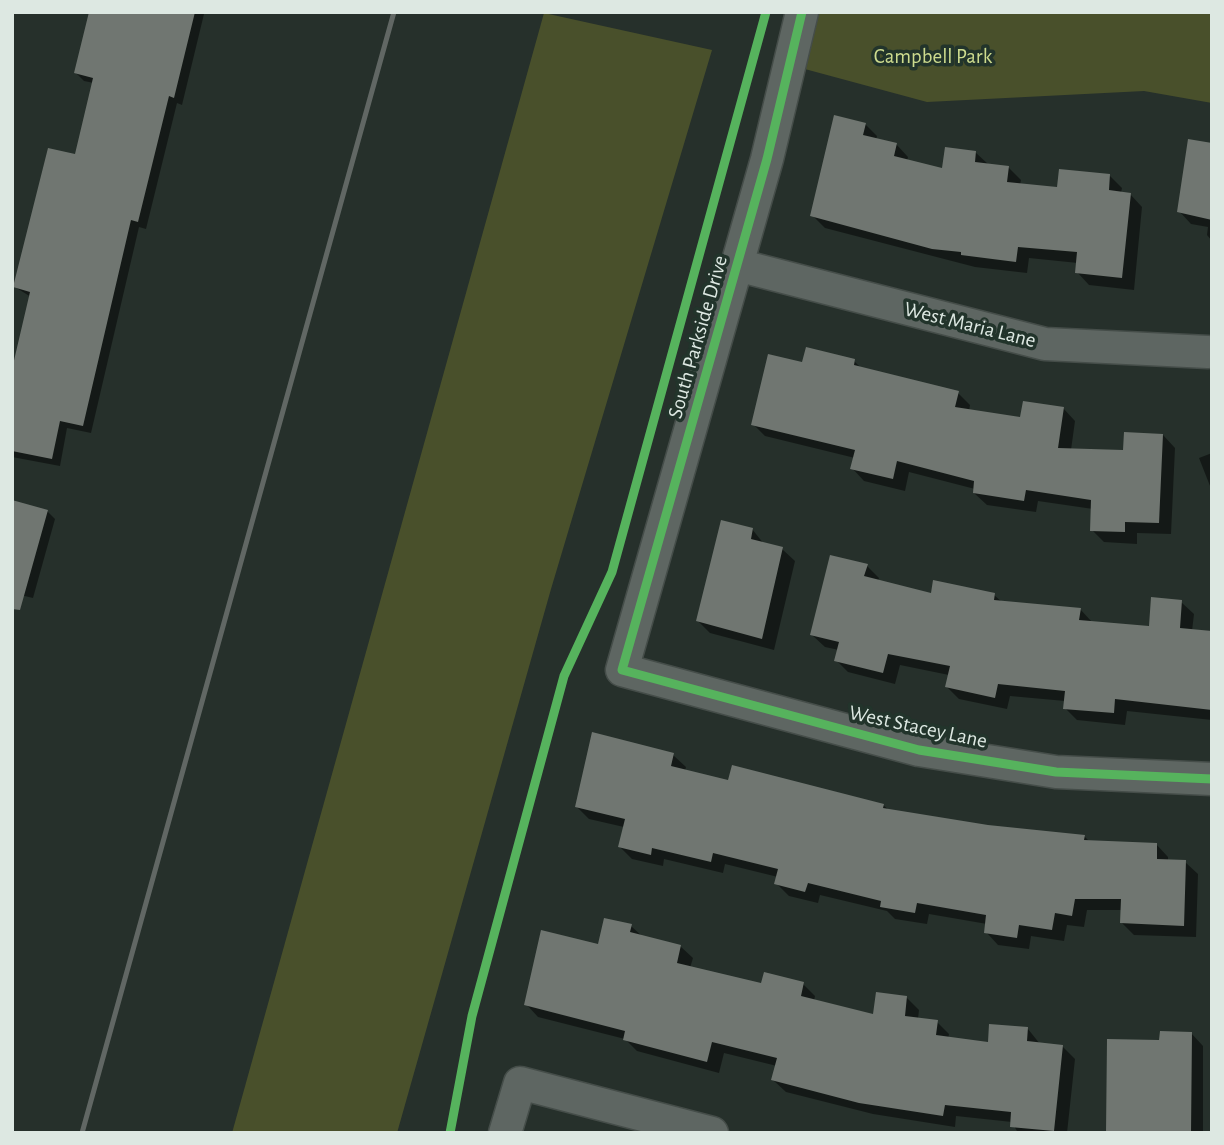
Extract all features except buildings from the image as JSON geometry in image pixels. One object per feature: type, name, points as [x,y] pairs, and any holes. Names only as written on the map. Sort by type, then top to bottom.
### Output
[{"type":"street","name":"South Parkside Drive","points":[[622,670],[767,159],[802,12]]},
{"type":"street","name":"West Maria Lane","points":[[737,265],[1045,344],[1208,352]]},
{"type":"street","name":"West Stacey Lane","points":[[622,670],[919,750],[1056,772],[1212,779]]},
{"type":"street","points":[[505,1133],[520,1083],[712,1133]]},
{"type":"green space","name":"Campbell Park","points":[[802,12],[1212,12],[1212,103],[1144,91],[927,102],[790,65]]},
{"type":"green space","points":[[544,13],[712,50],[551,589],[397,1133],[232,1133]]},
{"type":"railway","points":[[82,1133],[394,12]]},
{"type":"cycle path","points":[[450,1133],[472,1016],[564,676],[612,572],[766,12]]},
{"type":"cycle path","points":[[802,12],[767,159],[622,670],[919,750],[1056,772],[1212,779]]}]
